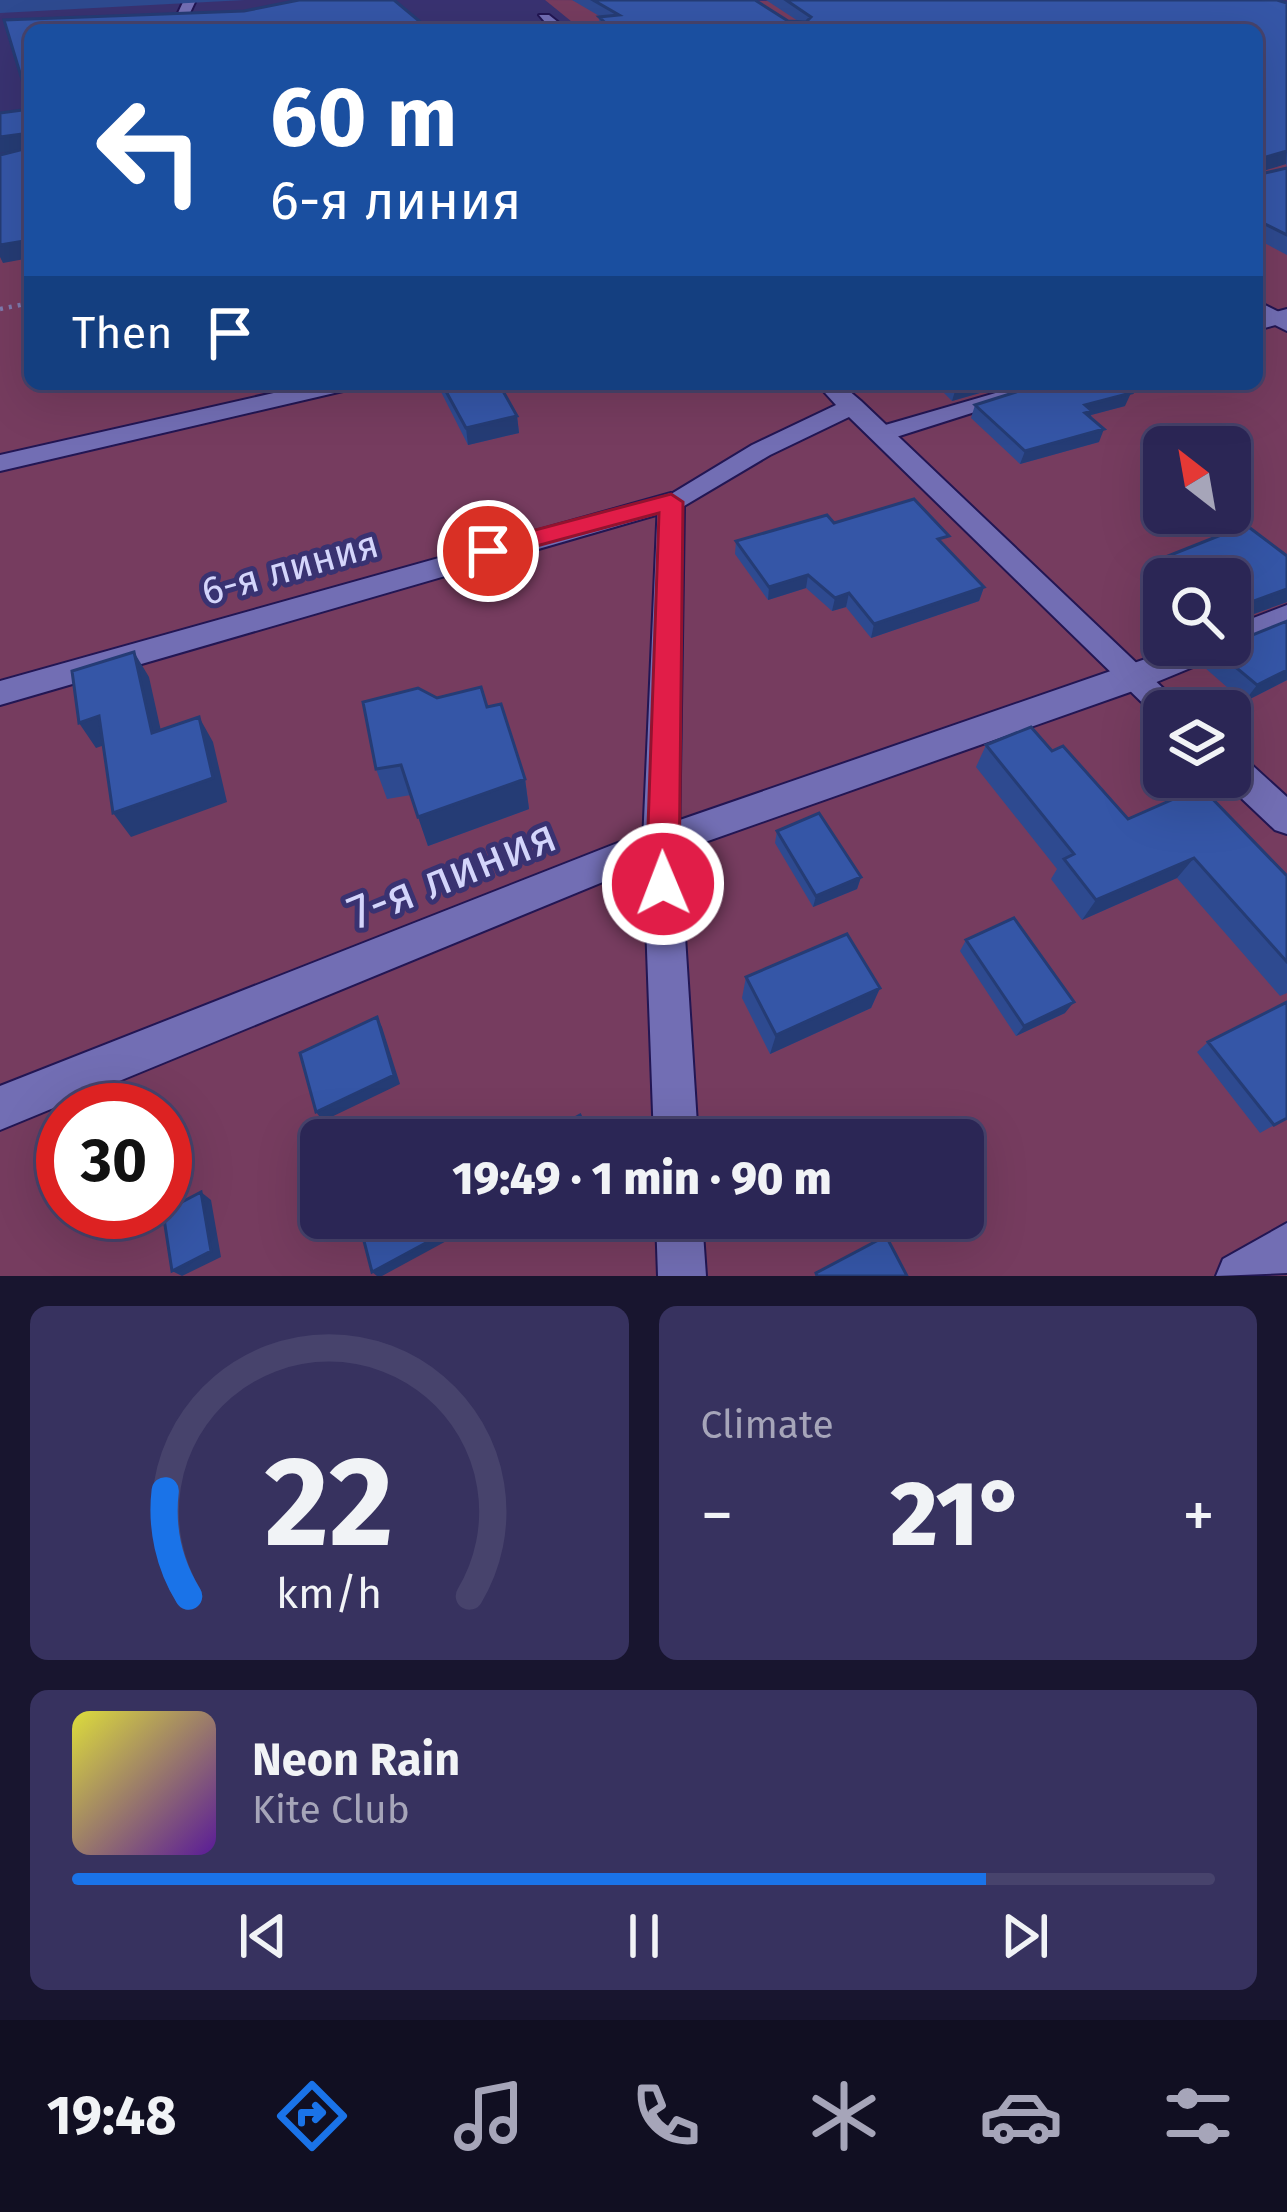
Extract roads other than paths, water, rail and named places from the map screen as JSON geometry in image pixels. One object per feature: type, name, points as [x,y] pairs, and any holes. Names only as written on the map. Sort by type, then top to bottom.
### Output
[{"type":"street","points":[[162,15],[192,20],[190,0]]},
{"type":"street","points":[[544,18],[552,24]]},
{"type":"street","points":[[0,463],[317,390]]},
{"type":"street","points":[[884,433],[1031,390]]},
{"type":"street","points":[[840,395],[1149,690]]},
{"type":"street","name":"6-я линия","points":[[0,693],[671,502],[760,450],[840,395]]},
{"type":"street","points":[[671,502],[661,842],[675,1119]]},
{"type":"street","points":[[1251,631],[1287,616]]},
{"type":"street","name":"7-я линия","points":[[0,1108],[661,842],[1165,666]]},
{"type":"street","points":[[1251,786],[1287,820]]},
{"type":"street","points":[[681,1239],[682,1276]]},
{"type":"street","points":[[1240,1276],[1287,1246]]}]
